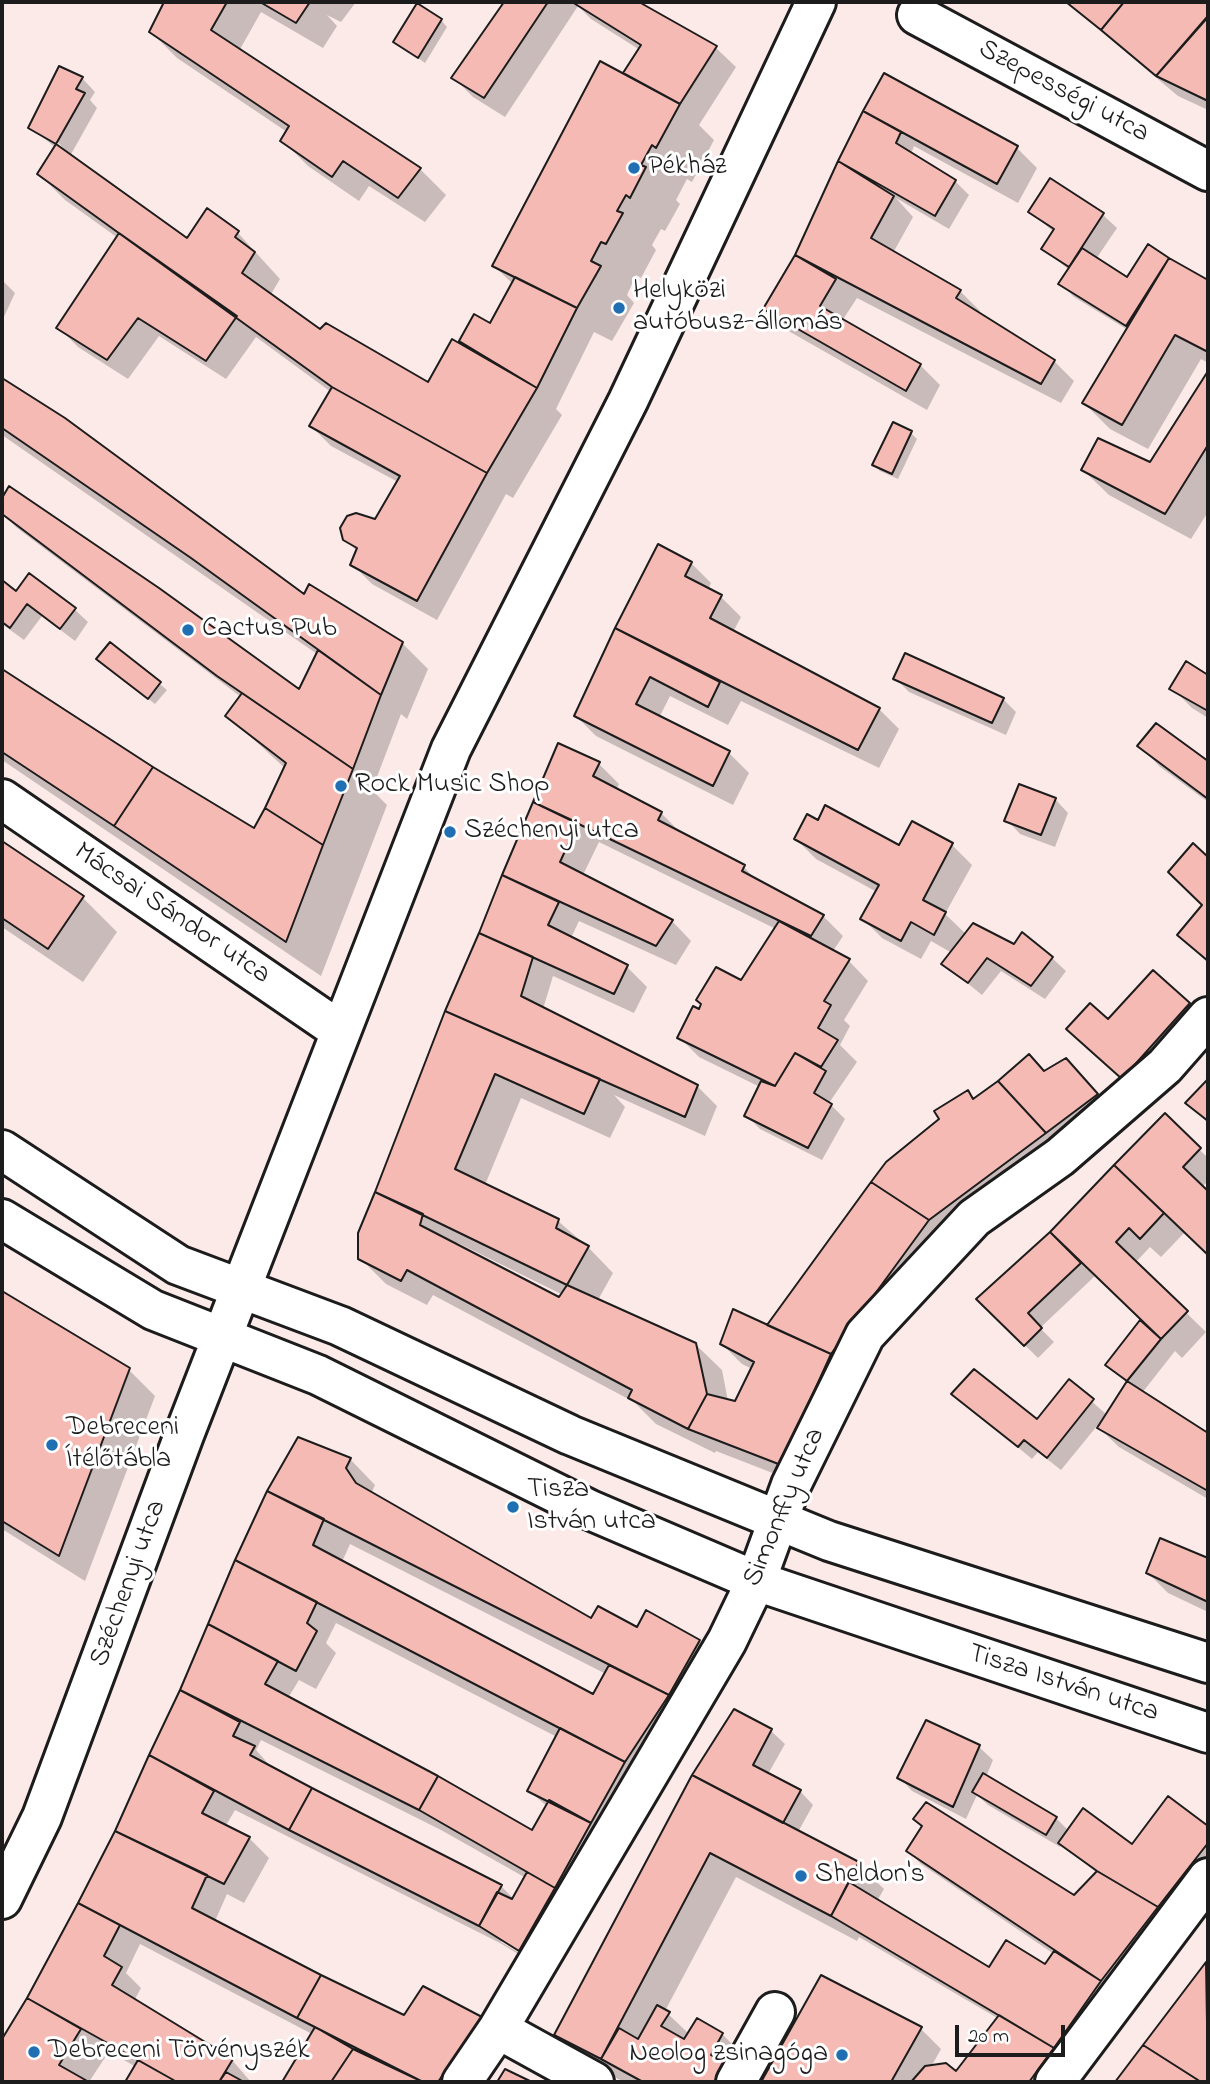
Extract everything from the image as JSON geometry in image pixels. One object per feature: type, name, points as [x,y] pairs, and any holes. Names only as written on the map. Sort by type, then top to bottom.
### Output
[{"type":"street","name":"Széchenyi utca","points":[[2,1899],[42,1817],[184,1435],[451,749],[628,401],[816,2]]},
{"type":"street","name":"Szepességi utca","points":[[917,15],[1208,171]]},
{"type":"street","name":"Mácsai Sándor utca","points":[[2,799],[340,1030]]},
{"type":"street","name":"Simonffy utca","points":[[462,2082],[498,2029],[727,1641],[755,1581],[791,1485],[866,1335],[974,1218],[1059,1157],[1091,1130],[1165,1066],[1208,1017]]},
{"type":"street","points":[[2,1150],[178,1265],[340,1326],[570,1435],[829,1541],[1208,1664]]},
{"type":"street","name":"Tisza István utca","points":[[2,1219],[153,1310],[318,1375],[590,1510],[755,1581],[1208,1733]]},
{"type":"street","points":[[1055,2082],[1208,1878]]},
{"type":"street","points":[[736,2082],[775,2012]]},
{"type":"street","points":[[498,2029],[594,2082]]},
{"type":"building","points":[[164,2],[227,2],[211,30],[421,168],[398,198],[343,161],[332,177],[280,141],[289,126],[149,32]]},
{"type":"building","points":[[260,2],[310,2],[296,23]]},
{"type":"building","points":[[504,2],[548,2],[484,98],[451,78]]},
{"type":"building","points":[[572,2],[639,2],[717,46],[680,104],[623,73],[641,45]]},
{"type":"building","points":[[1066,2],[1124,2],[1101,30]]},
{"type":"building","points":[[1124,2],[1208,2],[1208,17],[1156,76],[1101,30]]},
{"type":"building","points":[[417,3],[442,19],[418,58],[393,42]]},
{"type":"building","points":[[1208,18],[1208,101],[1156,76]]},
{"type":"building","points":[[600,61],[680,104],[656,148],[652,145],[641,165],[646,167],[630,198],[626,195],[617,211],[623,213],[606,244],[601,242],[591,261],[601,266],[577,308],[492,266]]},
{"type":"building","points":[[59,66],[83,77],[76,89],[85,93],[56,144],[28,128]]},
{"type":"building","points":[[884,73],[1018,146],[997,184],[863,111]]},
{"type":"building","points":[[863,111],[901,132],[896,143],[956,180],[935,216],[838,161]]},
{"type":"building","points":[[56,144],[187,238],[207,208],[239,231],[235,237],[255,252],[242,273],[320,329],[326,323],[428,382],[452,339],[537,388],[487,473],[332,387],[37,174]]},
{"type":"building","points":[[838,161],[894,196],[871,238],[961,290],[956,298],[1055,360],[1041,384],[795,255]]},
{"type":"building","points":[[1050,178],[1104,213],[1069,267],[1041,249],[1054,229],[1028,212]]},
{"type":"building","points":[[119,233],[237,316],[206,361],[138,318],[107,360],[56,328]]},
{"type":"building","points":[[1148,244],[1169,258],[1126,326],[1058,284],[1082,248],[1127,277]]},
{"type":"building","points":[[795,255],[836,279],[820,306],[921,364],[906,391],[763,309]]},
{"type":"building","points":[[1169,258],[1208,280],[1208,352],[1175,335],[1122,425],[1082,403]]},
{"type":"building","points":[[515,277],[577,308],[537,388],[459,341],[474,314],[490,323]]},
{"type":"building","points":[[1208,371],[1208,445],[1165,514],[1081,470],[1098,438],[1150,462]]},
{"type":"building","points":[[2,378],[65,418],[304,594],[309,584],[403,642],[381,695],[191,558],[2,428]]},
{"type":"building","points":[[332,387],[487,473],[417,601],[350,565],[357,548],[343,540],[340,528],[347,516],[356,513],[375,519],[400,476],[309,426]]},
{"type":"building","points":[[893,422],[912,431],[892,474],[872,465]]},
{"type":"building","name":"Cactus Pub","points":[[9,486],[159,588],[299,689],[318,650],[381,695],[353,769],[217,676],[2,514],[2,498]]},
{"type":"building","points":[[658,544],[692,562],[685,576],[722,595],[710,618],[880,708],[858,750],[615,628]]},
{"type":"building","points":[[29,573],[76,608],[60,629],[27,604],[10,628],[2,622],[2,580],[16,591]]},
{"type":"building","points":[[615,628],[720,682],[708,707],[650,677],[636,704],[730,751],[713,786],[574,716]]},
{"type":"building","points":[[110,642],[161,682],[148,699],[96,659]]},
{"type":"building","points":[[905,653],[1004,698],[992,723],[893,679]]},
{"type":"building","points":[[1186,661],[1208,675],[1208,711],[1169,689]]},
{"type":"building","points":[[2,669],[153,767],[114,826],[2,752]]},
{"type":"building","points":[[242,693],[353,769],[323,845],[265,808],[286,763],[225,716]]},
{"type":"building","points":[[1156,723],[1208,761],[1208,799],[1137,746]]},
{"type":"building","points":[[558,743],[600,762],[593,776],[662,812],[658,820],[745,865],[742,871],[824,915],[811,936],[533,802]]},
{"type":"building","points":[[153,767],[254,828],[265,808],[323,845],[286,942],[114,826]]},
{"type":"building","points":[[1019,784],[1056,798],[1041,835],[1004,821]]},
{"type":"building","points":[[533,802],[578,823],[560,862],[673,920],[656,946],[502,875]]},
{"type":"building","points":[[825,805],[899,845],[912,821],[953,843],[923,900],[946,912],[934,935],[911,922],[901,941],[860,919],[879,885],[794,839],[807,814],[818,820]]},
{"type":"building","points":[[2,841],[84,896],[48,949],[2,918]]},
{"type":"building","points":[[1193,843],[1208,857],[1208,961],[1177,935],[1202,905],[1168,872]]},
{"type":"building","points":[[502,875],[559,902],[548,925],[628,965],[614,994],[479,933]]},
{"type":"building","points":[[779,921],[850,959],[824,1001],[831,1005],[818,1028],[838,1040],[821,1067],[795,1053],[775,1086],[677,1038],[693,1006],[699,1009],[701,1004],[696,1000],[716,967],[741,980]]},
{"type":"building","points":[[973,923],[1014,944],[1022,932],[1053,957],[1031,986],[987,958],[968,983],[941,964]]},
{"type":"building","points":[[479,933],[533,957],[521,996],[698,1085],[685,1117],[445,1011]]},
{"type":"building","points":[[1153,970],[1190,1003],[1122,1079],[1066,1029],[1090,1003],[1108,1019]]},
{"type":"building","points":[[445,1011],[600,1079],[584,1114],[495,1074],[455,1169],[559,1219],[556,1228],[589,1246],[567,1285],[375,1192]]},
{"type":"building","points":[[795,1053],[826,1071],[814,1093],[832,1104],[808,1148],[744,1116],[761,1081],[775,1086]]},
{"type":"building","points":[[1029,1054],[1044,1071],[1066,1058],[1098,1094],[1046,1133],[998,1081]]},
{"type":"building","points":[[1208,1079],[1208,1121],[1185,1103]]},
{"type":"building","points":[[998,1081],[1046,1133],[929,1220],[871,1182],[886,1162],[939,1119],[934,1111],[968,1090],[973,1099]]},
{"type":"building","points":[[1165,1113],[1201,1148],[1183,1167],[1208,1191],[1208,1255],[1114,1165]]},
{"type":"building","points":[[1114,1165],[1164,1213],[1140,1239],[1129,1228],[1116,1242],[1188,1311],[1161,1339],[1050,1232]]},
{"type":"building","points":[[871,1182],[929,1220],[831,1354],[767,1325]]},
{"type":"building","points":[[375,1192],[423,1214],[420,1225],[559,1297],[567,1285],[696,1343],[707,1394],[688,1429],[628,1398],[632,1390],[407,1270],[401,1281],[358,1259],[358,1233]]},
{"type":"building","points":[[1050,1232],[1081,1263],[1028,1313],[1042,1328],[1024,1346],[976,1299]]},
{"type":"building","name":"Debreceni Ítélőtábla","points":[[2,1291],[130,1368],[59,1556],[2,1521]]},
{"type":"building","points":[[733,1309],[831,1354],[781,1465],[688,1429],[707,1394],[735,1401],[754,1362],[720,1344]]},
{"type":"building","points":[[1140,1320],[1161,1339],[1127,1381],[1105,1365]]},
{"type":"building","points":[[974,1369],[1037,1419],[1069,1379],[1094,1399],[1047,1458],[1024,1440],[1018,1447],[951,1394]]},
{"type":"building","points":[[1127,1381],[1208,1433],[1208,1491],[1097,1428]]},
{"type":"building","points":[[298,1437],[351,1458],[346,1468],[356,1483],[591,1618],[598,1606],[637,1627],[646,1610],[700,1640],[669,1695],[267,1491]]},
{"type":"building","points":[[267,1491],[324,1519],[313,1545],[593,1694],[609,1665],[669,1695],[625,1762],[235,1560]]},
{"type":"building","points":[[1160,1538],[1208,1558],[1208,1602],[1146,1573]]},
{"type":"building","points":[[235,1560],[317,1602],[307,1623],[317,1631],[296,1671],[208,1624]]},
{"type":"building","points":[[208,1624],[278,1661],[265,1684],[438,1776],[419,1810],[180,1690]]},
{"type":"building","points":[[180,1690],[240,1722],[233,1736],[255,1746],[250,1755],[312,1788],[289,1830],[149,1755]]},
{"type":"building","points":[[734,1709],[772,1729],[753,1765],[801,1790],[783,1823],[692,1775]]},
{"type":"building","points":[[926,1720],[980,1745],[953,1807],[897,1778]]},
{"type":"building","points":[[560,1728],[625,1762],[591,1823],[527,1791]]},
{"type":"building","points":[[149,1755],[214,1791],[202,1813],[250,1837],[224,1884],[115,1831]]},
{"type":"building","points":[[983,1773],[1057,1817],[1046,1835],[972,1792]]},
{"type":"building","points":[[692,1775],[859,1862],[831,1916],[710,1853],[601,2059],[554,2035]]},
{"type":"building","points":[[438,1776],[532,1830],[549,1800],[591,1823],[555,1888],[419,1810]]},
{"type":"building","points":[[312,1788],[502,1885],[479,1926],[289,1830]]},
{"type":"building","points":[[1168,1796],[1208,1826],[1208,1843],[1158,1907],[1097,1871],[1058,1843],[1083,1808],[1132,1844]]},
{"type":"building","points":[[926,1802],[1074,1895],[1097,1871],[1158,1907],[1101,1981],[906,1851],[922,1826],[913,1819]]},
{"type":"building","points":[[115,1831],[207,1875],[192,1908],[321,1975],[297,2018],[78,1903]]},
{"type":"building","points":[[527,1872],[555,1888],[519,1951],[479,1926],[497,1892],[512,1899]]},
{"type":"building","points":[[849,1882],[989,1967],[1006,1940],[1045,1964],[1054,1951],[1101,1981],[1054,2048],[831,1916]]},
{"type":"building","points":[[78,1903],[120,1925],[104,1956],[122,1967],[112,1985],[233,2059],[219,2082],[177,2082],[27,1998]]},
{"type":"building","points":[[1206,1962],[1208,2082],[1201,2082],[1143,2045]]},
{"type":"building","points":[[321,1975],[404,2015],[423,1986],[482,2017],[438,2082],[423,2082],[297,2018]]},
{"type":"building","name":"Neolog zsinagóga","points":[[821,1975],[922,2027],[891,2082],[761,2082]]},
{"type":"building","name":"Debreceni Törvényszék","points":[[27,1998],[81,2029],[59,2065],[89,2082],[2,2082],[2,2039]]},
{"type":"building","points":[[657,2005],[670,2012],[661,2026],[684,2039],[697,2018],[723,2033],[711,2055],[732,2068],[724,2082],[643,2082],[601,2059],[619,2028],[638,2039]]},
{"type":"building","points":[[999,2015],[1054,2048],[1029,2082],[911,2082],[925,2066],[946,2063],[956,2071]]},
{"type":"building","points":[[315,2027],[353,2049],[331,2082],[282,2082]]},
{"type":"building","points":[[1143,2045],[1198,2080],[1115,2082]]},
{"type":"building","points":[[353,2049],[423,2082],[331,2082]]},
{"type":"building","name":"Debreceni Törvényszék","points":[[138,2060],[177,2082],[125,2082]]},
{"type":"building","points":[[505,2069],[532,2082],[497,2082]]},
{"type":"building","points":[[226,2072],[244,2082],[219,2082]]},
{"type":"place","name":"Pékház","points":[[634,168]]},
{"type":"place","name":"Helyközi autóbusz-állomás","points":[[619,308]]},
{"type":"place","name":"Cactus Pub","points":[[188,630]]},
{"type":"place","name":"Rock Music Shop","points":[[341,786]]},
{"type":"place","name":"Széchenyi utca","points":[[450,832]]},
{"type":"place","name":"Debreceni Ítélőtábla","points":[[52,1445]]},
{"type":"place","name":"Tisza István utca","points":[[513,1507]]},
{"type":"place","name":"Sheldon's","points":[[801,1876]]},
{"type":"place","name":"Debreceni Törvényszék","points":[[34,2052]]},
{"type":"place","name":"Neolog zsinagóga","points":[[842,2055]]}]
